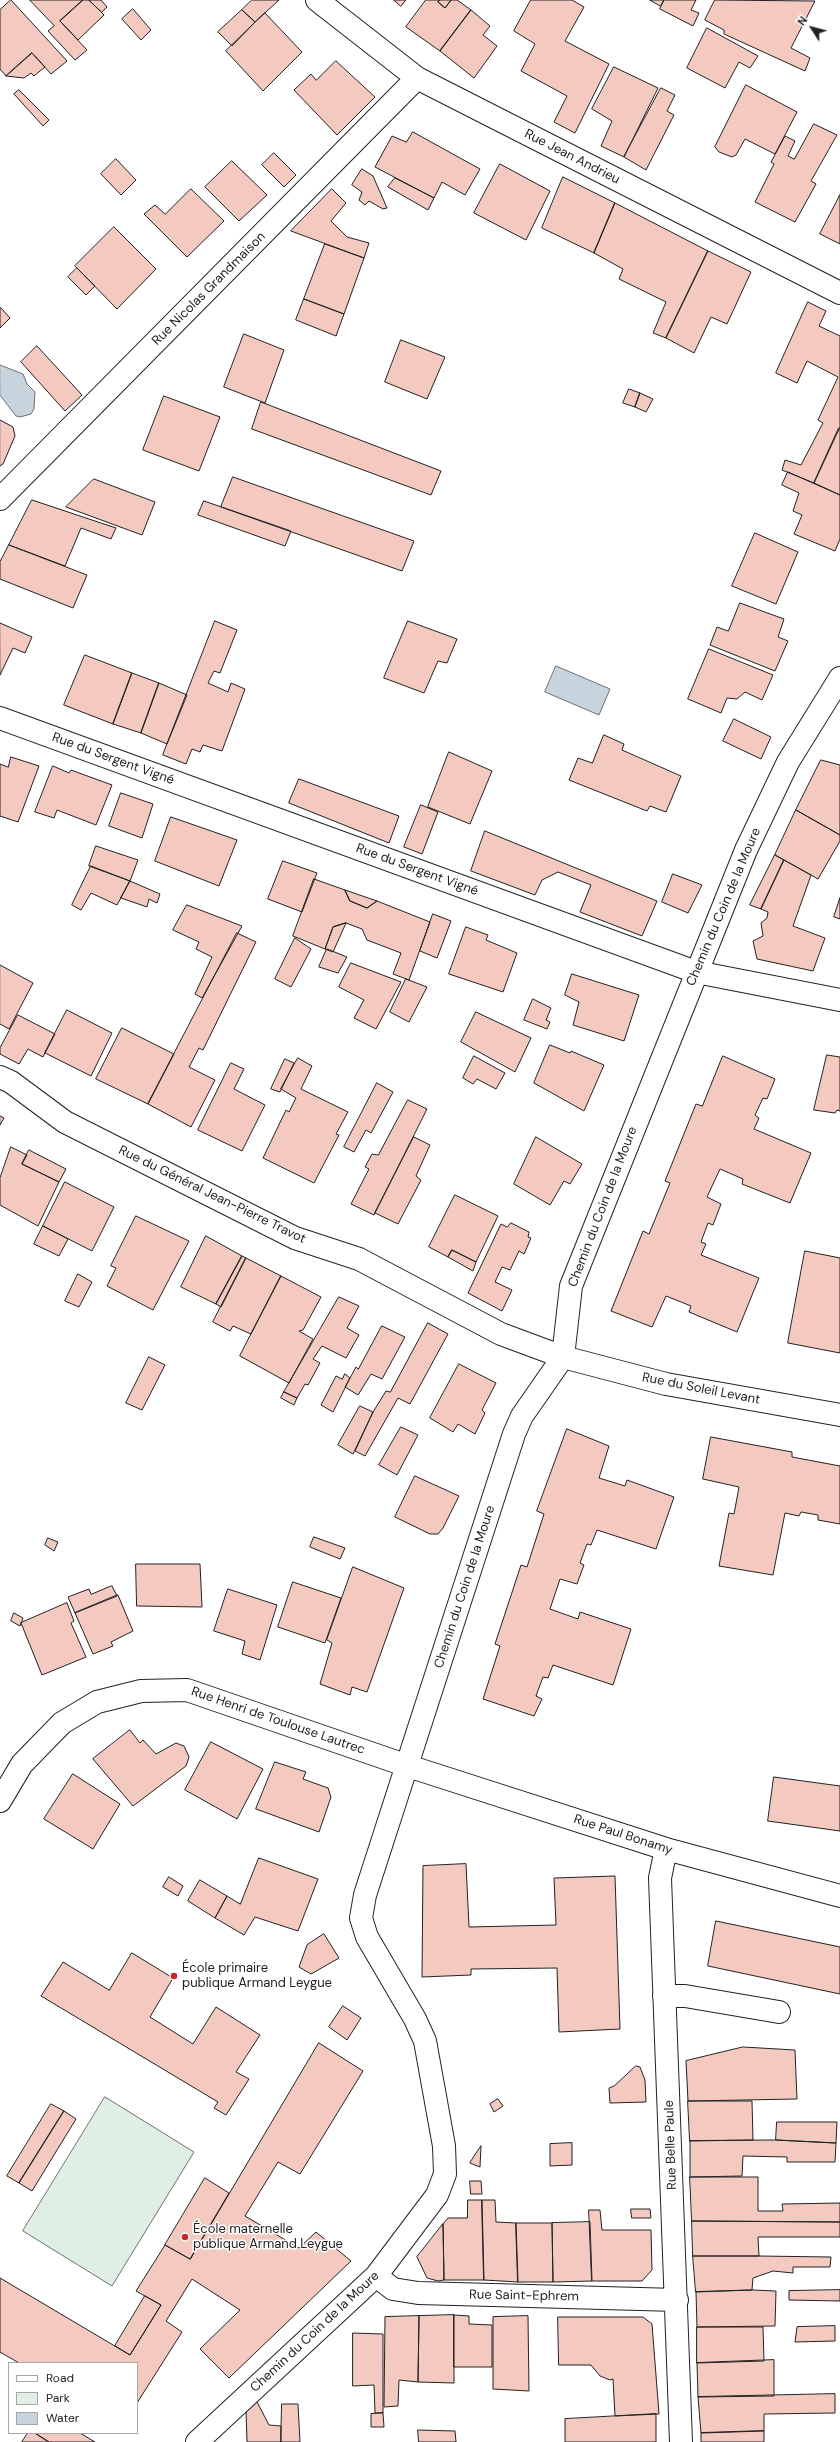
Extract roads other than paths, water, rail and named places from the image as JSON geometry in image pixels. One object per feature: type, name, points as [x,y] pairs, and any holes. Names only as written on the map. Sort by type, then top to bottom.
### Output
[{"type":"street","name":"Rue Jean Andrieu","points":[[317,0],[417,78],[840,293]]},
{"type":"street","name":"Rue Nicolas Grandmaison","points":[[0,499],[417,78]]},
{"type":"street","name":"Chemin du Coin de la Moure","points":[[197,2442],[376,2276],[438,2195],[445,2174],[444,2146],[425,2041],[415,2019],[367,1937],[361,1918],[365,1895],[408,1766],[514,1434],[522,1416],[563,1357],[571,1286],[746,850],[788,762],[840,678]]},
{"type":"street","name":"Rue du Sergent Vigné","points":[[0,718],[696,972],[840,1000]]},
{"type":"street","name":"Rue du Général Jean-Pierre Travot","points":[[0,1076],[11,1082],[65,1122],[295,1238],[359,1259],[501,1334],[563,1357]]},
{"type":"street","name":"Rue du Soleil Levant","points":[[563,1357],[666,1384],[840,1415]]},
{"type":"street","name":"Rue Henri de Toulouse Lautrec","points":[[0,1801],[22,1764],[62,1723],[97,1702],[141,1691],[187,1690],[408,1766]]},
{"type":"street","name":"Rue Paul Bonamy","points":[[408,1766],[666,1849],[840,1896]]},
{"type":"street","name":"Rue Belle Paule","points":[[666,1849],[660,1878],[677,2300],[681,2442]]},
{"type":"street","points":[[664,1996],[685,1996],[779,2012]]},
{"type":"street","name":"Rue Saint-Ephrem","points":[[376,2276],[393,2288],[418,2293],[677,2300]]},
{"type":"water","points":[[0,365],[23,374],[27,384],[35,392],[34,409],[31,414],[20,417],[16,416],[0,395]]},
{"type":"water","points":[[556,666],[610,689],[599,715],[545,692]]},
{"type":"place","name":"École primaire publique Armand Leygue","points":[[174,1976]]},
{"type":"place","name":"École maternelle publique Armand Leygue","points":[[185,2237]]}]
